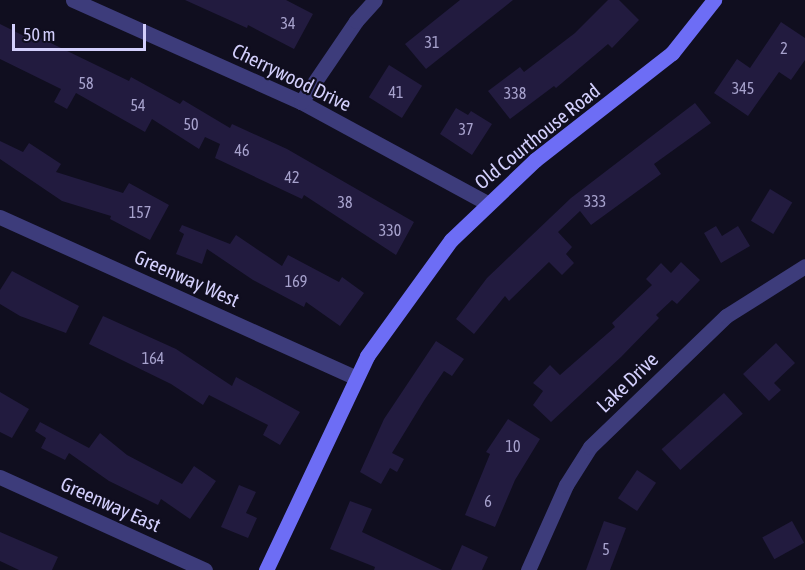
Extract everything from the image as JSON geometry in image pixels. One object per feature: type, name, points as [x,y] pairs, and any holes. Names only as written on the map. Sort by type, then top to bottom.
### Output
[{"type":"street","name":"Cherrywood Drive","points":[[73,0],[301,102],[487,203]]},
{"type":"street","points":[[301,102],[356,21],[375,0]]},
{"type":"street","name":"Old Courthouse Road","points":[[266,570],[356,378],[413,289],[451,240],[487,203],[535,160],[639,82],[672,53],[714,0]]},
{"type":"street","name":"Greenway West","points":[[0,217],[356,378]]},
{"type":"street","name":"Lake Drive","points":[[528,570],[566,485],[590,447],[726,316],[805,266]]},
{"type":"street","name":"Greenway East","points":[[0,477],[205,570]]},
{"type":"building","points":[[185,0],[286,0],[313,14],[294,49],[248,25],[247,28]]},
{"type":"building","points":[[460,0],[513,0],[426,69],[405,44]]},
{"type":"building","points":[[608,0],[619,0],[639,20],[612,48],[608,44],[556,88],[554,86],[510,119],[488,91],[520,67],[524,72],[575,33]]},
{"type":"building","points":[[781,22],[805,38],[805,60],[791,80],[779,72],[748,116],[714,93],[737,59],[750,68]]},
{"type":"building","points":[[0,24],[24,36],[26,31],[129,81],[131,77],[180,104],[183,100],[230,128],[232,124],[287,149],[414,222],[396,255],[304,195],[302,199],[215,158],[220,144],[205,137],[199,149],[152,119],[145,132],[76,93],[67,109],[54,102],[61,89],[0,59]]},
{"type":"building","points":[[389,65],[422,86],[402,118],[369,97]]},
{"type":"building","points":[[695,103],[711,123],[654,164],[661,174],[591,225],[580,211],[558,232],[572,247],[566,254],[574,263],[562,275],[549,262],[509,301],[505,296],[474,334],[456,319],[487,278],[571,198]]},
{"type":"building","points":[[456,108],[468,115],[471,111],[492,124],[472,155],[440,134]]},
{"type":"building","points":[[0,141],[23,152],[29,143],[61,164],[56,172],[123,193],[129,183],[169,205],[150,240],[110,219],[111,216],[62,201],[0,159]]},
{"type":"building","points":[[770,189],[792,202],[773,234],[751,221]]},
{"type":"building","points":[[182,225],[230,244],[236,235],[282,266],[288,255],[339,282],[342,277],[364,293],[340,326],[306,302],[304,307],[253,280],[207,249],[202,264],[176,254],[184,234],[179,231]]},
{"type":"building","points":[[716,226],[722,236],[738,226],[750,246],[721,263],[704,233]]},
{"type":"building","points":[[681,262],[700,280],[677,304],[672,300],[656,315],[659,318],[621,357],[551,422],[533,405],[543,391],[533,383],[550,365],[560,375],[615,327],[612,323],[652,285],[646,279],[661,263],[671,273]]},
{"type":"building","points":[[12,271],[79,306],[66,333],[20,316],[0,304],[0,290]]},
{"type":"building","points":[[103,316],[176,349],[232,386],[236,377],[300,412],[280,445],[263,435],[268,425],[209,395],[203,405],[171,384],[89,344]]},
{"type":"building","points":[[436,341],[464,359],[452,376],[444,371],[425,399],[392,453],[404,459],[397,472],[390,468],[381,484],[360,472],[384,419]]},
{"type":"building","points":[[776,343],[795,363],[774,383],[781,390],[769,401],[743,374]]},
{"type":"building","points":[[0,392],[29,409],[12,438],[0,432]]},
{"type":"building","points":[[724,393],[743,414],[680,470],[662,449]]},
{"type":"building","points":[[508,419],[540,439],[515,480],[495,527],[465,515],[490,454],[486,452]]},
{"type":"building","points":[[40,422],[89,448],[100,433],[127,455],[182,484],[194,466],[216,481],[190,519],[161,499],[158,505],[109,481],[69,453],[65,460],[41,448],[46,438],[35,431]]},
{"type":"building","points":[[637,470],[656,483],[637,511],[618,498]]},
{"type":"building","points":[[239,485],[256,492],[246,513],[257,518],[248,538],[221,527]]},
{"type":"building","points":[[350,501],[372,509],[362,532],[442,570],[374,570],[375,567],[330,549]]},
{"type":"building","points":[[604,521],[626,528],[610,570],[586,570]]},
{"type":"building","points":[[792,521],[804,543],[774,559],[762,537]]},
{"type":"building","points":[[0,532],[58,557],[52,570],[19,570],[0,561]]},
{"type":"building","points":[[462,545],[488,557],[482,570],[451,570]]}]
